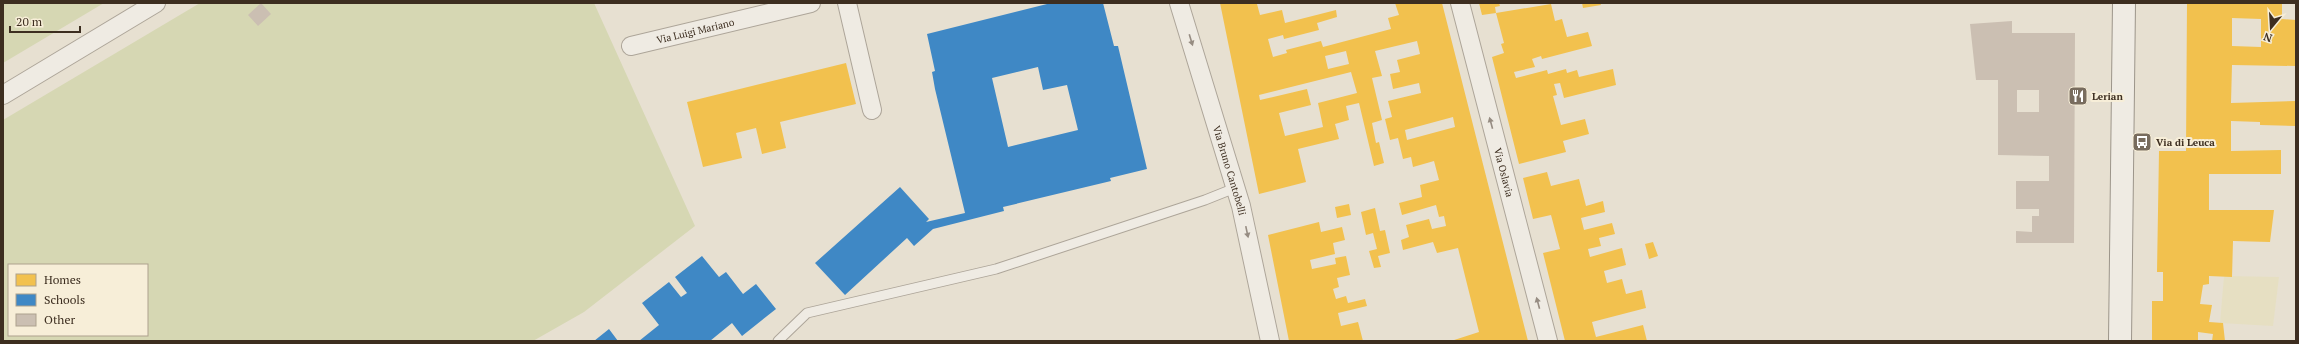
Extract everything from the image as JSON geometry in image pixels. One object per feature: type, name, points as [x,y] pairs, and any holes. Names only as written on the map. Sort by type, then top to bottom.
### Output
[{"type":"main road","points":[[2120,341],[2127,4]]},
{"type":"street","points":[[3,95],[156,3]]},
{"type":"street","name":"Via Luigi Mariano","points":[[631,46],[759,9],[811,3]]},
{"type":"street","points":[[847,3],[872,110]]},
{"type":"street","name":"Via Bruno Cantobelli","points":[[1179,3],[1235,188],[1270,341]]},
{"type":"street","name":"Via Oslavia","points":[[1460,3],[1548,341]]},
{"type":"lane","points":[[778,341],[808,313],[996,269],[1205,200],[1235,188]]},
{"type":"shaded area","points":[[2224,276],[2279,277],[2273,326],[2220,323]]},
{"type":"green space","points":[[3,3],[104,3],[3,63]]},
{"type":"green space","points":[[200,3],[594,3],[695,226],[584,312],[533,341],[3,341],[3,120]]},
{"type":"building: Homes","points":[[1220,3],[1261,3],[1257,4],[1260,15],[1282,10],[1285,23],[1336,10],[1337,17],[1317,23],[1319,30],[1284,39],[1283,35],[1268,39],[1273,57],[1287,53],[1286,50],[1321,41],[1323,47],[1391,29],[1388,18],[1399,15],[1395,3],[1442,3],[1528,341],[1451,341],[1479,332],[1458,248],[1437,253],[1433,242],[1403,250],[1401,240],[1409,237],[1406,225],[1429,219],[1432,229],[1446,226],[1444,216],[1439,217],[1436,205],[1402,215],[1399,203],[1422,197],[1420,185],[1439,180],[1434,161],[1413,167],[1411,157],[1403,159],[1398,138],[1390,140],[1385,119],[1392,117],[1388,101],[1421,93],[1419,83],[1393,89],[1390,74],[1400,72],[1397,60],[1420,54],[1417,41],[1375,51],[1382,76],[1372,78],[1382,120],[1372,123],[1376,143],[1379,142],[1384,163],[1374,166],[1359,103],[1346,106],[1349,120],[1335,124],[1339,139],[1298,149],[1306,182],[1259,194]],"holes":[[[1346,51],[1349,64],[1328,69],[1325,56]],[[1351,72],[1357,93],[1318,103],[1323,127],[1285,136],[1279,113],[1311,105],[1307,89],[1260,100],[1259,95]],[[1453,117],[1455,127],[1407,140],[1405,130]]]},
{"type":"building: Homes","points":[[1479,3],[1499,3],[1500,6],[1495,7],[1496,13],[1482,15]]},
{"type":"building: Homes","points":[[1582,3],[1600,3],[1601,5],[1583,8]]},
{"type":"building: Homes","points":[[2187,3],[2282,3],[2282,19],[2296,20],[2296,66],[2232,65],[2231,103],[2296,101],[2296,126],[2260,125],[2260,122],[2231,121],[2231,151],[2281,150],[2281,174],[2209,174],[2209,210],[2274,210],[2270,242],[2233,241],[2232,277],[2209,276],[2209,284],[2203,285],[2200,304],[2212,305],[2209,322],[2223,323],[2225,341],[2212,341],[2213,334],[2198,332],[2198,341],[2152,341],[2152,301],[2163,301],[2163,272],[2157,272],[2159,151],[2186,151]],"holes":[[[2232,18],[2261,19],[2261,47],[2232,46]]]},
{"type":"building: Homes","points":[[1551,4],[1555,21],[1562,19],[1567,37],[1588,32],[1592,46],[1542,59],[1541,56],[1532,59],[1535,67],[1514,72],[1516,78],[1547,70],[1548,74],[1566,69],[1567,73],[1577,70],[1579,77],[1613,69],[1616,85],[1564,98],[1560,83],[1554,84],[1557,95],[1553,96],[1561,125],[1585,119],[1589,134],[1563,141],[1566,152],[1519,164],[1492,57],[1504,53],[1501,44],[1504,43],[1496,13]]},
{"type":"building: Homes","points":[[846,63],[856,104],[780,122],[786,148],[762,154],[756,128],[736,133],[742,158],[703,167],[687,102]]},
{"type":"building: Homes","points":[[1547,172],[1551,186],[1579,179],[1586,206],[1603,201],[1605,212],[1581,218],[1584,230],[1612,223],[1615,234],[1599,238],[1601,246],[1588,249],[1590,257],[1622,248],[1626,265],[1604,271],[1607,283],[1622,279],[1626,294],[1642,290],[1646,308],[1592,322],[1596,337],[1643,325],[1647,341],[1565,341],[1543,253],[1560,249],[1551,215],[1533,219],[1523,178]]},
{"type":"building: Homes","points":[[1349,204],[1351,215],[1337,218],[1335,207]]},
{"type":"building: Homes","points":[[1375,208],[1380,231],[1385,230],[1390,253],[1378,256],[1381,267],[1374,268],[1369,251],[1377,249],[1373,233],[1366,235],[1361,212]]},
{"type":"building: Homes","points":[[1319,222],[1321,232],[1342,227],[1345,240],[1333,243],[1335,254],[1310,260],[1312,269],[1336,264],[1335,258],[1346,256],[1350,275],[1337,278],[1339,287],[1333,289],[1336,299],[1346,296],[1348,303],[1365,299],[1367,306],[1338,313],[1341,326],[1358,322],[1363,341],[1289,341],[1268,235]]},
{"type":"building: Homes","points":[[1653,242],[1658,256],[1649,259],[1645,244]]},
{"type":"building: Schools","points":[[1051,3],[1103,3],[1114,46],[1118,46],[1147,169],[1110,178],[1111,181],[1003,207],[1004,211],[933,229],[914,246],[907,238],[845,295],[815,263],[900,187],[929,219],[926,222],[965,213],[935,89],[932,72],[935,71],[927,34]],"holes":[[[1038,67],[1043,90],[1067,85],[1078,130],[1008,147],[992,78]]]},
{"type":"building: Schools","points":[[702,256],[719,277],[726,272],[743,294],[756,284],[776,309],[742,336],[732,323],[710,341],[639,341],[659,325],[642,303],[669,282],[681,297],[687,293],[675,277]]},
{"type":"building: Schools","points":[[609,329],[618,341],[594,341]]},
{"type":"building: Other","points":[[261,3],[271,14],[258,26],[248,15]]},
{"type":"building: Other","points":[[2012,21],[2012,33],[2075,33],[2074,243],[2016,243],[2016,231],[2032,232],[2032,216],[2039,216],[2039,209],[2016,209],[2016,181],[2049,181],[2049,156],[1998,155],[1998,80],[1976,80],[1970,24]],"holes":[[[2017,90],[2039,90],[2039,112],[2017,112]]]},
{"type":"place","name":"Lerian","points":[[2078,96]]},
{"type":"place","name":"Via di Leuca","points":[[2142,142]]}]
